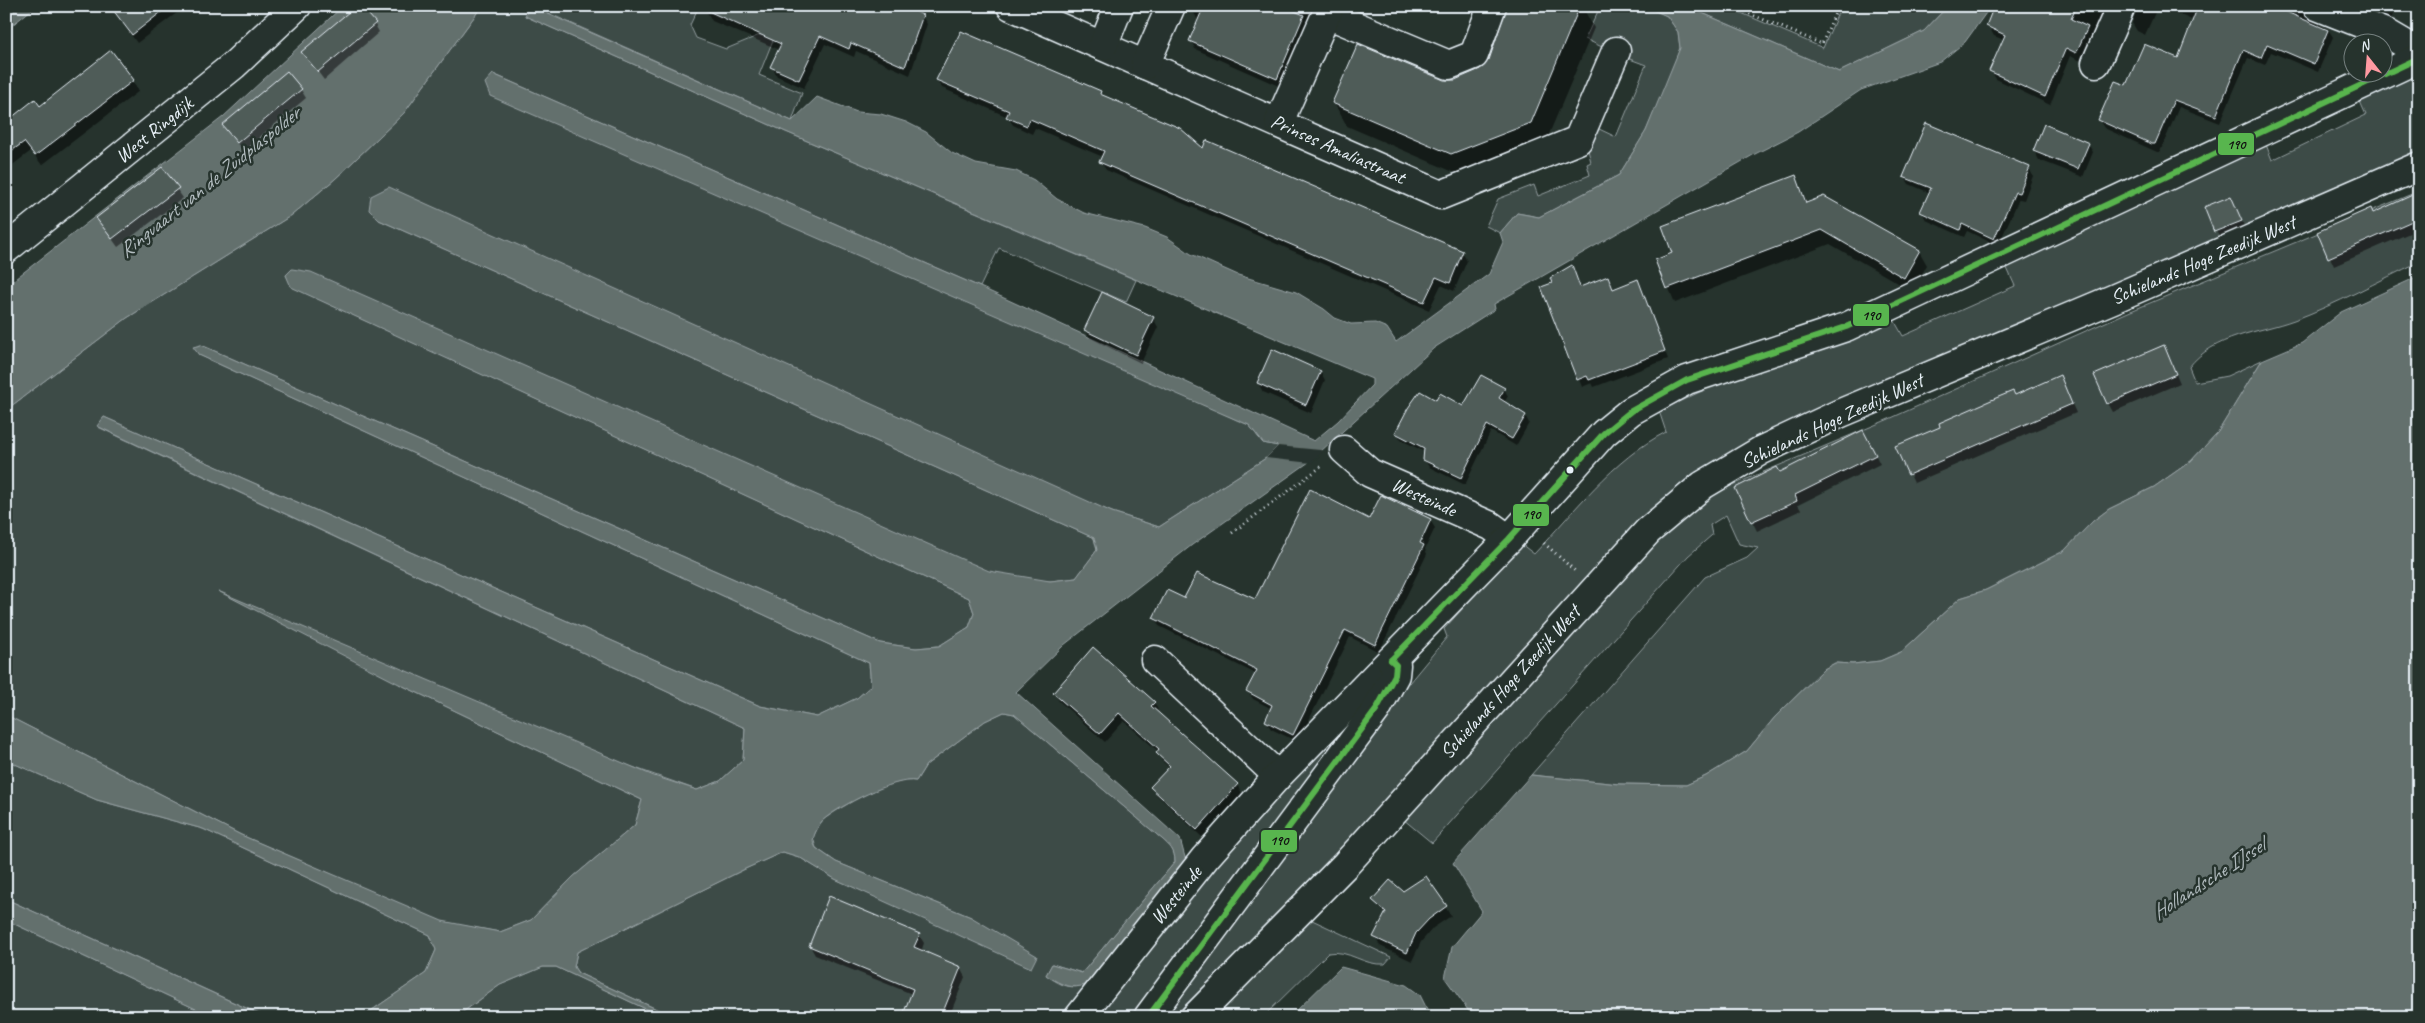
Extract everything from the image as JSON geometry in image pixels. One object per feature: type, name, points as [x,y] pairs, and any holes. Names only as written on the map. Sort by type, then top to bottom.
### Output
[{"type":"street","name":"West Ringdijk","points":[[6,249],[234,65],[298,6]]},
{"type":"street","name":"Prinses Amaliastraat","points":[[1011,6],[1279,122],[1441,195],[1578,140],[1616,51]]},
{"type":"street","points":[[1103,46],[1119,6]]},
{"type":"street","points":[[1146,65],[1171,6]]},
{"type":"street","points":[[1279,122],[1328,10],[1449,65],[1474,55],[1492,6]]},
{"type":"street","points":[[2096,63],[2121,6]]},
{"type":"street","points":[[2317,6],[2388,34],[2405,44],[2418,58]]},
{"type":"street","name":"Westeinde","points":[[1079,1017],[1205,858],[1278,776],[1509,538],[1604,434],[1631,411],[1687,380],[1846,327],[2418,58]]},
{"type":"street","name":"Schielands Hoge Zeedijk West","points":[[1195,1017],[1346,864],[1594,588],[1648,531],[1703,485],[1762,450],[1841,413],[2113,299],[2419,166]]},
{"type":"street","name":"Westeinde","points":[[1344,450],[1370,473],[1491,526],[1509,538]]},
{"type":"street","points":[[1155,660],[1278,776]]},
{"type":"street","points":[[1148,1017],[1376,710],[1395,676],[1396,665],[1391,660]]},
{"type":"path","points":[[1731,6],[1822,44],[1838,6]]},
{"type":"path","points":[[1232,532],[1344,450]]},
{"type":"path","points":[[1547,546],[1594,588]]},
{"type":"shaded area","points":[[482,6],[530,6],[525,16],[786,132],[1136,280],[1126,302],[999,248],[980,287],[493,74],[1249,425],[1263,443],[1278,446],[1266,458],[1159,527],[1112,512],[379,220],[1094,538],[1097,550],[1076,578],[1050,581],[962,581],[286,275],[292,287],[969,598],[974,613],[969,627],[939,646],[916,648],[880,643],[201,345],[194,347],[199,355],[869,663],[871,686],[857,698],[817,717],[760,706],[104,417],[98,427],[745,728],[743,760],[720,781],[697,790],[399,684],[642,800],[635,825],[573,877],[531,920],[500,932],[442,922],[241,835],[6,715],[6,410],[127,318],[292,215],[335,179],[404,113]]},
{"type":"shaded area","points":[[532,6],[699,6],[690,25],[696,38],[726,49],[767,32],[775,35],[759,75],[802,93],[792,121]]},
{"type":"shaded area","points":[[1594,6],[1644,6],[1667,16],[1678,32],[1680,48],[1672,71],[1646,131],[1619,175],[1539,217],[1517,213],[1500,233],[1486,226],[1498,199],[1534,185],[1538,196],[1590,175],[1587,164],[1591,162],[1588,150],[1597,128],[1616,137],[1646,65],[1627,58],[1631,50],[1606,39],[1602,47],[1585,39],[1599,9]]},
{"type":"shaded area","points":[[1686,6],[1725,6],[1823,48],[1841,6],[1911,6],[1924,12],[1930,6],[1948,6],[1924,31],[1839,72]]},
{"type":"shaded area","points":[[2419,73],[2419,156],[1740,451],[1296,901],[1229,966],[1172,1017],[1164,1017],[1402,681],[1409,683],[1447,637],[1444,629],[1521,544],[1534,554],[1611,471],[1647,443],[1666,432],[1659,411],[1715,385],[1894,320],[1903,336],[2015,286],[2006,266],[2265,142],[2272,160],[2366,115],[2358,97]]},
{"type":"shaded area","points":[[2419,191],[2419,262],[2310,314],[2224,341],[2199,356],[2189,367],[2195,382],[2227,376],[2262,360],[2218,432],[2191,461],[2154,487],[2109,509],[2093,521],[2064,551],[1986,590],[1960,598],[1901,652],[1880,661],[1853,664],[1835,663],[1824,669],[1775,717],[1747,751],[1706,776],[1686,785],[1619,784],[1531,775],[1705,577],[1747,558],[1758,548],[1739,544],[1726,515],[1710,525],[1712,535],[1688,556],[1432,843],[1403,819],[1655,542],[1692,508],[1721,490],[1889,419],[2126,313]]},
{"type":"shaded area","points":[[1004,712],[1014,714],[1170,846],[1174,854],[1175,862],[1082,973],[1052,964],[1046,975],[1069,986],[1085,985],[1063,1017],[674,1017],[578,973],[574,967],[577,952],[783,852],[799,857],[835,879],[966,936],[971,917],[836,862],[816,848],[813,837],[823,820],[855,800],[894,783],[916,781],[926,765],[985,721]]},
{"type":"shaded area","points":[[1340,726],[1345,731],[1135,1017],[1090,1017],[1121,973]]},
{"type":"shaded area","points":[[6,760],[97,800],[203,829],[430,935],[436,950],[426,973],[362,1017],[266,1017],[6,899]]},
{"type":"shaded area","points":[[1310,919],[1391,957],[1385,964],[1377,964],[1343,953],[1328,953],[1263,1017],[1214,1017]]},
{"type":"shaded area","points":[[6,920],[213,1017],[6,1017]]},
{"type":"shaded area","points":[[543,967],[556,967],[663,1017],[456,1017],[500,985]]},
{"type":"water","points":[[14,6],[36,6],[6,30],[6,12]]},
{"type":"water","name":"Ringvaart van de Zuidplaspolder","points":[[343,6],[482,6],[404,113],[335,179],[292,215],[127,318],[6,410],[6,286],[223,117]]},
{"type":"water","points":[[530,6],[792,121],[817,97],[857,112],[881,114],[906,122],[926,132],[952,153],[976,164],[1016,171],[1034,180],[1057,199],[1084,213],[1145,228],[1167,237],[1191,254],[1238,275],[1296,292],[1335,318],[1351,324],[1375,323],[1387,328],[1396,342],[1489,274],[1503,242],[1500,233],[1517,213],[1539,217],[1619,175],[1646,131],[1680,48],[1678,32],[1667,16],[1644,6],[1686,6],[1839,72],[1924,31],[1948,6],[1991,6],[1965,42],[1940,62],[1861,90],[1798,132],[1753,155],[1494,304],[1495,309],[1434,348],[1309,462],[1192,545],[1064,645],[1016,692],[1180,839],[1186,861],[1085,985],[1069,986],[1046,975],[1052,964],[1082,973],[1175,862],[1174,854],[1170,846],[1162,839],[1014,714],[1004,712],[985,721],[926,765],[916,781],[895,783],[882,788],[830,815],[822,821],[813,842],[816,848],[836,862],[971,917],[1037,956],[1031,968],[835,879],[799,857],[783,852],[577,952],[574,967],[578,973],[674,1017],[663,1017],[556,967],[543,967],[500,985],[456,1017],[362,1017],[426,973],[436,950],[430,935],[203,829],[97,800],[6,760],[6,715],[241,835],[442,921],[500,932],[531,920],[573,877],[635,825],[642,800],[399,684],[218,591],[654,776],[697,790],[720,781],[743,760],[745,728],[97,426],[104,417],[760,706],[817,717],[857,698],[871,686],[869,663],[199,355],[193,347],[201,345],[880,643],[916,648],[939,646],[969,627],[974,613],[969,598],[291,287],[286,275],[292,269],[311,272],[989,571],[1050,581],[1076,578],[1097,550],[1094,538],[379,220],[369,210],[371,196],[389,187],[1112,512],[1159,527],[1266,458],[1278,446],[1263,443],[1249,425],[490,96],[485,83],[493,74],[980,287],[1314,441],[1338,421],[1372,385],[1372,379],[786,132],[525,16]]},
{"type":"water","name":"Hollandsche IJssel","points":[[2419,276],[2419,1017],[1473,1017],[1445,978],[1452,947],[1482,911],[1453,863],[1531,775],[1619,784],[1686,785],[1706,776],[1747,751],[1775,717],[1824,669],[1835,663],[1853,664],[1880,661],[1901,652],[1960,598],[1986,590],[2064,551],[2093,521],[2109,509],[2154,487],[2191,461],[2218,432],[2262,360],[2302,343],[2341,312]]},
{"type":"water","points":[[6,899],[266,1017],[213,1017],[6,920]]},
{"type":"water","points":[[1341,967],[1406,985],[1420,995],[1431,1017],[1290,1017]]},
{"type":"pier","points":[[1278,446],[1324,451],[1311,463],[1266,458]]},
{"type":"building","points":[[110,6],[169,6],[132,35]]},
{"type":"building","points":[[356,6],[361,6],[376,23],[318,72],[301,52]]},
{"type":"building","points":[[697,6],[904,6],[923,15],[905,67],[851,43],[849,49],[820,36],[799,80],[770,67],[781,44]]},
{"type":"building","points":[[1204,6],[1283,6],[1304,15],[1277,79],[1189,41]]},
{"type":"building","points":[[1507,6],[1580,6],[1531,123],[1451,154],[1332,103],[1358,44],[1444,80],[1455,80],[1480,69],[1489,60]]},
{"type":"building","points":[[1994,6],[2077,6],[2071,19],[2088,27],[2076,53],[2066,48],[2045,97],[1989,71],[2005,35],[1986,26]]},
{"type":"building","points":[[2198,6],[2273,6],[2328,30],[2314,64],[2267,44],[2261,58],[2243,50],[2216,116],[2174,100],[2155,144],[2098,120],[2115,81],[2126,85],[2144,44],[2178,58]]},
{"type":"building","points":[[961,31],[1101,91],[1100,94],[1180,128],[1203,148],[1206,140],[1463,251],[1450,283],[1436,277],[1424,302],[1099,162],[1104,151],[1030,119],[1027,126],[1006,117],[1009,111],[936,80]]},
{"type":"building","points":[[111,50],[134,80],[35,156],[24,142],[6,155],[6,122],[35,99],[40,106]]},
{"type":"building","points":[[287,71],[302,89],[237,143],[222,125]]},
{"type":"building","points":[[1926,123],[2030,167],[2019,193],[2015,192],[1994,239],[1962,224],[1960,230],[1920,212],[1931,188],[1903,177]]},
{"type":"building","points":[[2044,124],[2089,143],[2078,169],[2033,151]]},
{"type":"building","points":[[162,167],[179,188],[112,239],[96,218]]},
{"type":"building","points":[[1796,175],[1806,203],[1824,196],[1920,250],[1904,278],[1822,230],[1666,289],[1655,260],[1672,253],[1662,226]]},
{"type":"building","points":[[2419,192],[2419,218],[2328,258],[2317,232],[2371,208],[2373,213]]},
{"type":"building","points":[[2231,196],[2242,221],[2214,232],[2204,207]]},
{"type":"building","points":[[1572,265],[1580,287],[1608,276],[1613,289],[1638,279],[1665,351],[1589,380],[1587,376],[1577,380],[1541,287],[1552,283],[1550,278]]},
{"type":"building","points":[[1102,292],[1154,317],[1136,355],[1084,330]]},
{"type":"building","points":[[2164,345],[2176,374],[2107,404],[2094,375]]},
{"type":"building","points":[[1272,349],[1321,371],[1306,405],[1257,383]]},
{"type":"building","points":[[1481,375],[1505,388],[1499,398],[1526,415],[1512,439],[1487,425],[1461,478],[1423,460],[1424,448],[1395,433],[1408,408],[1420,391],[1436,400],[1440,393],[1463,406]]},
{"type":"building","points":[[2060,375],[2072,404],[1908,475],[1895,446],[1940,427],[1939,423],[1996,398],[2013,391],[2015,395]]},
{"type":"building","points":[[1863,430],[1876,455],[1795,495],[1797,501],[1751,522],[1735,488],[1777,467],[1780,472]]},
{"type":"building","points":[[1310,489],[1369,519],[1381,495],[1431,519],[1420,543],[1424,545],[1375,645],[1345,630],[1293,735],[1265,721],[1272,705],[1246,691],[1257,670],[1153,618],[1167,590],[1184,598],[1197,573],[1255,599]]},
{"type":"building","points":[[1093,647],[1155,702],[1151,706],[1238,784],[1197,830],[1150,787],[1170,766],[1156,753],[1159,749],[1119,713],[1100,734],[1053,693]]},
{"type":"building","points":[[1426,876],[1447,906],[1429,919],[1416,933],[1407,953],[1373,937],[1386,912],[1372,900],[1390,880],[1403,891]]},
{"type":"building","points":[[829,896],[920,934],[914,947],[961,967],[941,1017],[902,1017],[913,989],[809,946]]},
{"type":"transit line","name":"190","points":[[1391,660],[1509,539],[1604,433],[1631,411],[1687,380],[1846,327],[2419,58]]},
{"type":"transit line","name":"190","points":[[1148,1017],[1376,710],[1395,675],[1396,665],[1391,660]]}]
